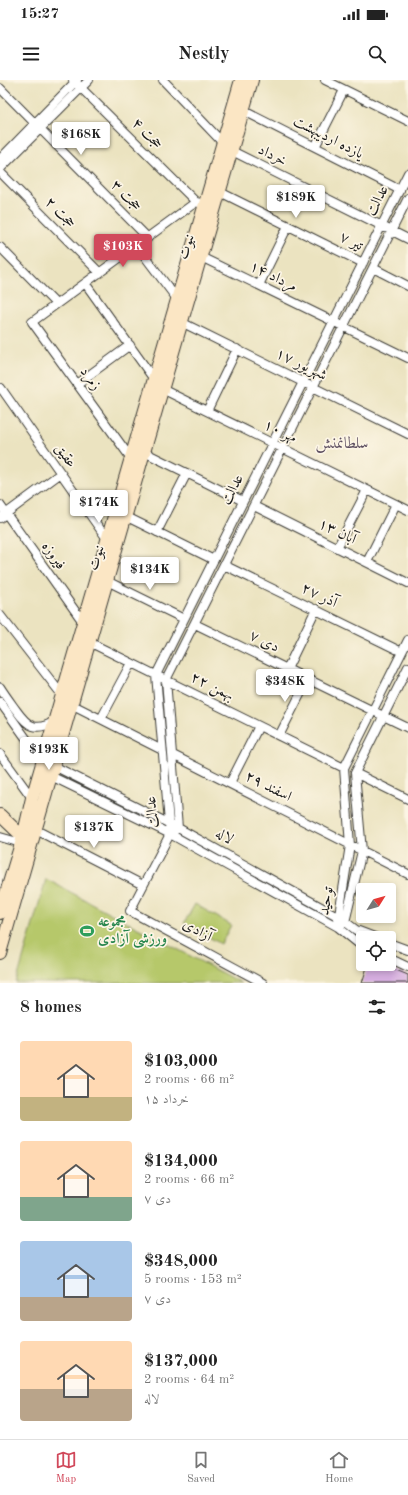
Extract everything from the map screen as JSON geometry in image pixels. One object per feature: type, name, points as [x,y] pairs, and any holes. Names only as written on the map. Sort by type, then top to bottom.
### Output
[{"type":"street","points":[[0,159],[89,80]]},
{"type":"street","points":[[163,80],[222,142]]},
{"type":"street","name":"نبوت","points":[[0,953],[7,895],[32,798],[46,775],[72,704],[162,389],[176,320],[176,299],[200,203],[222,142],[240,80]]},
{"type":"street","name":"نبوت","points":[[0,913],[36,830],[55,721],[130,457],[153,378],[201,257],[252,80]]},
{"type":"street","points":[[325,80],[408,121]]},
{"type":"street","points":[[0,171],[75,81]]},
{"type":"street","name":"حجت ۴","points":[[75,81],[200,203]]},
{"type":"street","name":"حجت ۳","points":[[0,88],[148,238]]},
{"type":"street","points":[[315,147],[344,90]]},
{"type":"street","name":"یازده اردیبهشت","points":[[244,111],[400,190]]},
{"type":"street","name":"خرداد","points":[[232,151],[408,239]]},
{"type":"street","name":"حجت ۲","points":[[0,171],[100,273]]},
{"type":"street","name":"عدالت","points":[[408,173],[156,675],[170,834],[178,828],[166,680],[408,198]]},
{"type":"street","name":"۷ تیر","points":[[220,192],[363,264]]},
{"type":"street","points":[[0,247],[56,304],[148,238],[200,203]]},
{"type":"street","points":[[259,285],[288,226]]},
{"type":"street","points":[[137,246],[176,299]]},
{"type":"street","name":"۱۴ مرداد","points":[[201,257],[344,326]]},
{"type":"street","name":"۷ تیر","points":[[372,268],[408,286]]},
{"type":"street","points":[[85,283],[153,378]]},
{"type":"street","name":"زمرد","points":[[56,304],[32,322],[130,457]]},
{"type":"street","name":"۱۷ شهریور","points":[[176,320],[408,434]]},
{"type":"street","points":[[344,326],[408,358]]},
{"type":"street","points":[[77,384],[130,345]]},
{"type":"street","points":[[207,411],[237,349]]},
{"type":"street","name":"عقیق","points":[[1,388],[107,539]]},
{"type":"street","name":"۱۰ مهر","points":[[162,389],[408,510]]},
{"type":"street","points":[[144,452],[244,501]]},
{"type":"street","points":[[3,515],[61,473]]},
{"type":"street","points":[[157,532],[187,473]]},
{"type":"street","points":[[337,548],[367,490]]},
{"type":"street","points":[[367,562],[396,504]]},
{"type":"street","name":"فیروزه","points":[[0,505],[3,515],[83,622]]},
{"type":"street","name":"۱۳ آبان","points":[[254,506],[408,583]]},
{"type":"street","points":[[125,516],[214,560]]},
{"type":"street","name":"۲۷ آذر","points":[[224,564],[402,652]]},
{"type":"street","points":[[107,581],[184,619]]},
{"type":"street","points":[[287,669],[316,609]]},
{"type":"street","points":[[0,615],[62,695]]},
{"type":"street","name":"۷ دی","points":[[195,624],[408,728]]},
{"type":"street","points":[[344,768],[408,640]]},
{"type":"street","name":"۲۲ بهمن","points":[[89,642],[344,768]]},
{"type":"street","points":[[101,720],[131,663]]},
{"type":"street","points":[[408,667],[355,773],[408,799]]},
{"type":"street","points":[[279,736],[308,679]]},
{"type":"street","points":[[0,687],[24,722],[31,726],[38,727],[47,726],[55,721]]},
{"type":"street","name":"لاله","points":[[0,702],[46,775],[170,834],[359,931]]},
{"type":"street","points":[[72,704],[162,750]]},
{"type":"street","points":[[230,783],[259,726]]},
{"type":"street","points":[[0,754],[32,798]]},
{"type":"street","name":"۲۹ اسفند","points":[[173,755],[362,851]]},
{"type":"street","name":"توحید","points":[[340,922],[350,845],[344,768]]},
{"type":"street","name":"توحید","points":[[340,922],[362,851],[355,773]]},
{"type":"street","name":"لاله","points":[[46,775],[178,828],[340,922],[356,941]]},
{"type":"street","points":[[0,814],[22,840]]},
{"type":"street","points":[[36,830],[143,885]]},
{"type":"street","name":"آزادی","points":[[170,834],[130,911],[263,983]]},
{"type":"street","points":[[0,838],[22,840]]},
{"type":"street","points":[[362,851],[408,874]]},
{"type":"street","points":[[396,946],[408,950]]},
{"type":"street","points":[[396,961],[408,967]]},
{"type":"green space","name":"مجموعه ورزشی آزادی","points":[[46,879],[241,983],[16,983]]},
{"type":"green space","points":[[195,904],[231,925],[221,944],[184,923]]},
{"type":"building","points":[[396,970],[408,975],[408,983],[362,983],[366,971]]},
{"type":"place","name":"مجموعه ورزشی آزادی","points":[[87,931]]},
{"type":"district","name":"سلطانمنش","points":[[342,444]]}]
